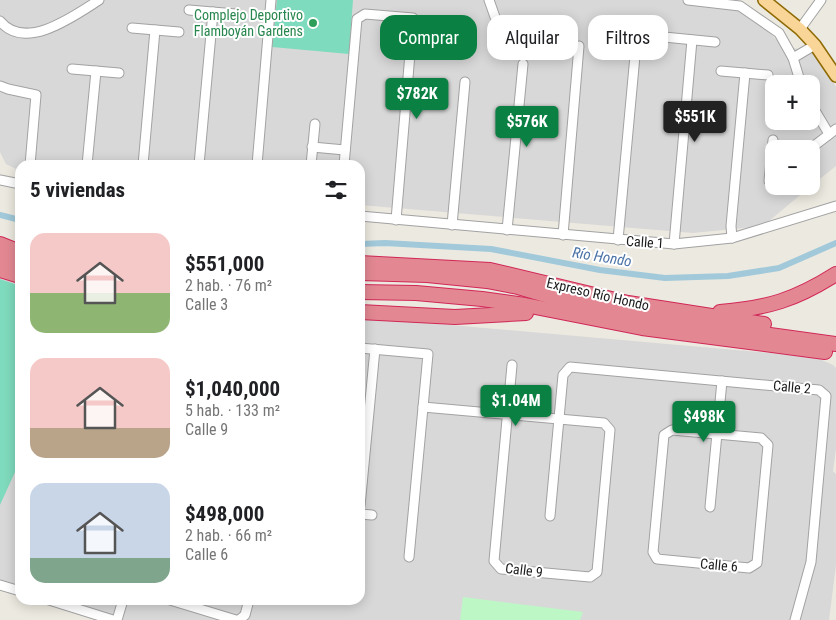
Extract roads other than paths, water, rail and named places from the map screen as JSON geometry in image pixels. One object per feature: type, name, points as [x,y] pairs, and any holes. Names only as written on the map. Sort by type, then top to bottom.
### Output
[{"type":"highway","points":[[0,244],[15,250]]},
{"type":"highway","points":[[0,252],[15,258]]},
{"type":"highway","points":[[0,256],[15,263]]},
{"type":"highway","points":[[0,263],[15,269]]},
{"type":"highway","name":"Expreso Río Hondo","points":[[365,263],[490,270],[602,297],[669,310],[836,334]]},
{"type":"highway","points":[[0,270],[15,274]]},
{"type":"highway","points":[[365,273],[427,275],[487,281],[638,317],[836,344]]},
{"type":"highway","points":[[669,310],[682,308],[719,312],[756,308],[786,301],[836,273]]},
{"type":"highway","name":"Expreso Río Hondo","points":[[365,291],[416,292],[525,305],[642,328],[829,353],[836,358]]},
{"type":"highway","points":[[365,312],[455,316],[511,312],[600,321]]},
{"type":"main road","points":[[764,0],[800,29],[815,45],[836,76]]},
{"type":"street","points":[[0,21],[7,29],[20,34],[35,32],[69,20],[99,0]]},
{"type":"street","points":[[257,160],[271,0]]},
{"type":"street","points":[[489,0],[494,15]]},
{"type":"street","points":[[688,0],[740,6],[779,33],[793,58],[798,75]]},
{"type":"street","points":[[800,29],[821,0]]},
{"type":"street","points":[[189,10],[236,14]]},
{"type":"street","points":[[199,160],[213,12]]},
{"type":"street","points":[[344,160],[357,19],[365,14],[414,18],[396,220]]},
{"type":"street","points":[[132,28],[179,32]]},
{"type":"street","points":[[143,160],[155,30]]},
{"type":"street","points":[[668,37],[715,42]]},
{"type":"street","points":[[674,244],[692,40]]},
{"type":"street","points":[[793,58],[815,45]]},
{"type":"street","points":[[563,235],[580,46]]},
{"type":"street","points":[[618,240],[635,60]]},
{"type":"street","points":[[507,230],[523,64]]},
{"type":"street","points":[[72,69],[119,73]]},
{"type":"street","points":[[87,160],[96,71]]},
{"type":"street","points":[[721,71],[768,75]]},
{"type":"street","points":[[732,238],[731,226],[745,73]]},
{"type":"street","points":[[452,225],[465,82]]},
{"type":"street","points":[[0,86],[36,95],[30,160]]},
{"type":"street","points":[[820,116],[832,131],[820,141]]},
{"type":"street","points":[[311,160],[314,124]]},
{"type":"street","points":[[312,147],[345,150]]},
{"type":"street","points":[[0,180],[15,183]]},
{"type":"street","name":"Calle 1","points":[[365,217],[674,244],[732,238],[836,206]]},
{"type":"street","points":[[365,348],[428,354],[409,557]]},
{"type":"street","points":[[365,457],[376,349]]},
{"type":"street","name":"Calle 9","points":[[423,406],[507,415],[604,424],[610,430],[597,572],[590,577],[501,569],[494,561],[507,415],[512,366]]},
{"type":"street","name":"Calle 2","points":[[559,419],[563,375],[570,367],[819,390],[826,396],[811,562],[795,620]]},
{"type":"street","points":[[710,507],[722,381]]},
{"type":"street","points":[[550,516],[559,419]]},
{"type":"street","name":"Calle 6","points":[[672,430],[717,434],[760,438],[768,445],[757,563],[749,568],[657,559],[653,552],[664,435],[672,430]]},
{"type":"street","points":[[365,515],[372,516]]},
{"type":"street","points":[[0,585],[15,588]]},
{"type":"street","points":[[66,605],[115,620],[121,605]]},
{"type":"street","points":[[187,605],[238,620],[245,615],[248,605]]},
{"type":"waterway","name":"Río Hondo","points":[[0,215],[15,219]]},
{"type":"waterway","name":"Río Hondo","points":[[365,244],[385,243],[491,249],[600,270],[665,278],[728,276],[779,268],[836,243]]},
{"type":"place","name":"Complejo Deportivo Flamboyán Gardens","points":[[313,23]]}]
